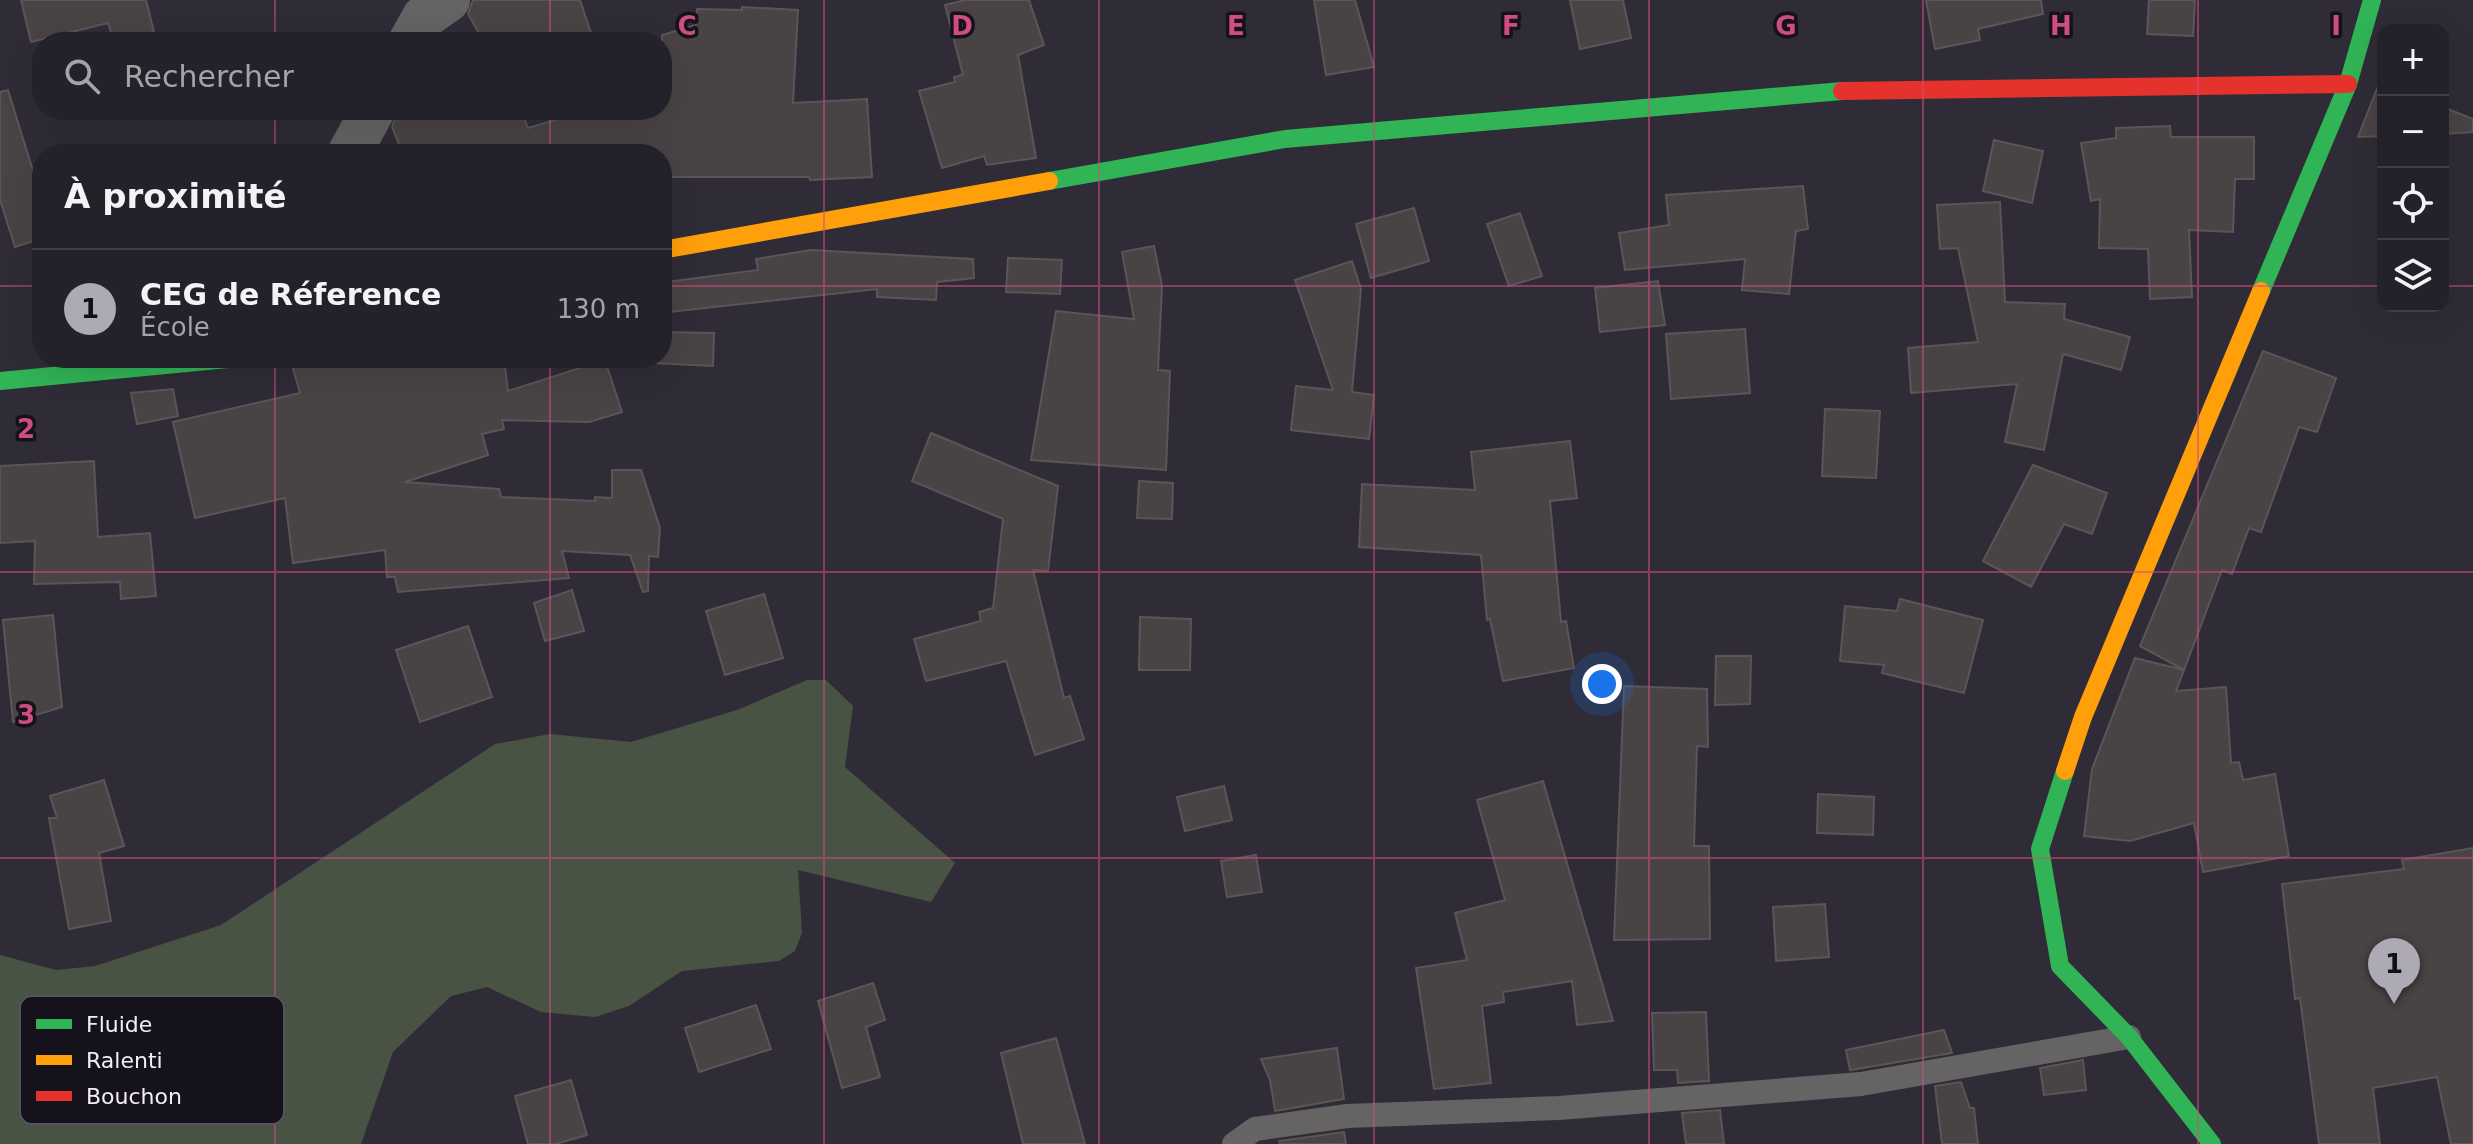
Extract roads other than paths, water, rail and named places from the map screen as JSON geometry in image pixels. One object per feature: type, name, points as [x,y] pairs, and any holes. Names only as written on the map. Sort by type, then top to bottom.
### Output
[{"type":"street","points":[[2212,1144],[2129,1037],[2060,966],[2040,849],[2083,717],[2348,84],[2372,0]]},
{"type":"street","points":[[672,248],[1285,139],[1836,91],[2348,84]]},
{"type":"street","points":[[354,144],[368,120]]},
{"type":"street","points":[[0,381],[62,368]]},
{"type":"lane","points":[[1234,1144],[1255,1129],[1347,1116],[1559,1108],[1861,1084],[2129,1037]]},
{"type":"place","name":"CEG de Réference","points":[[2394,1004]]}]
